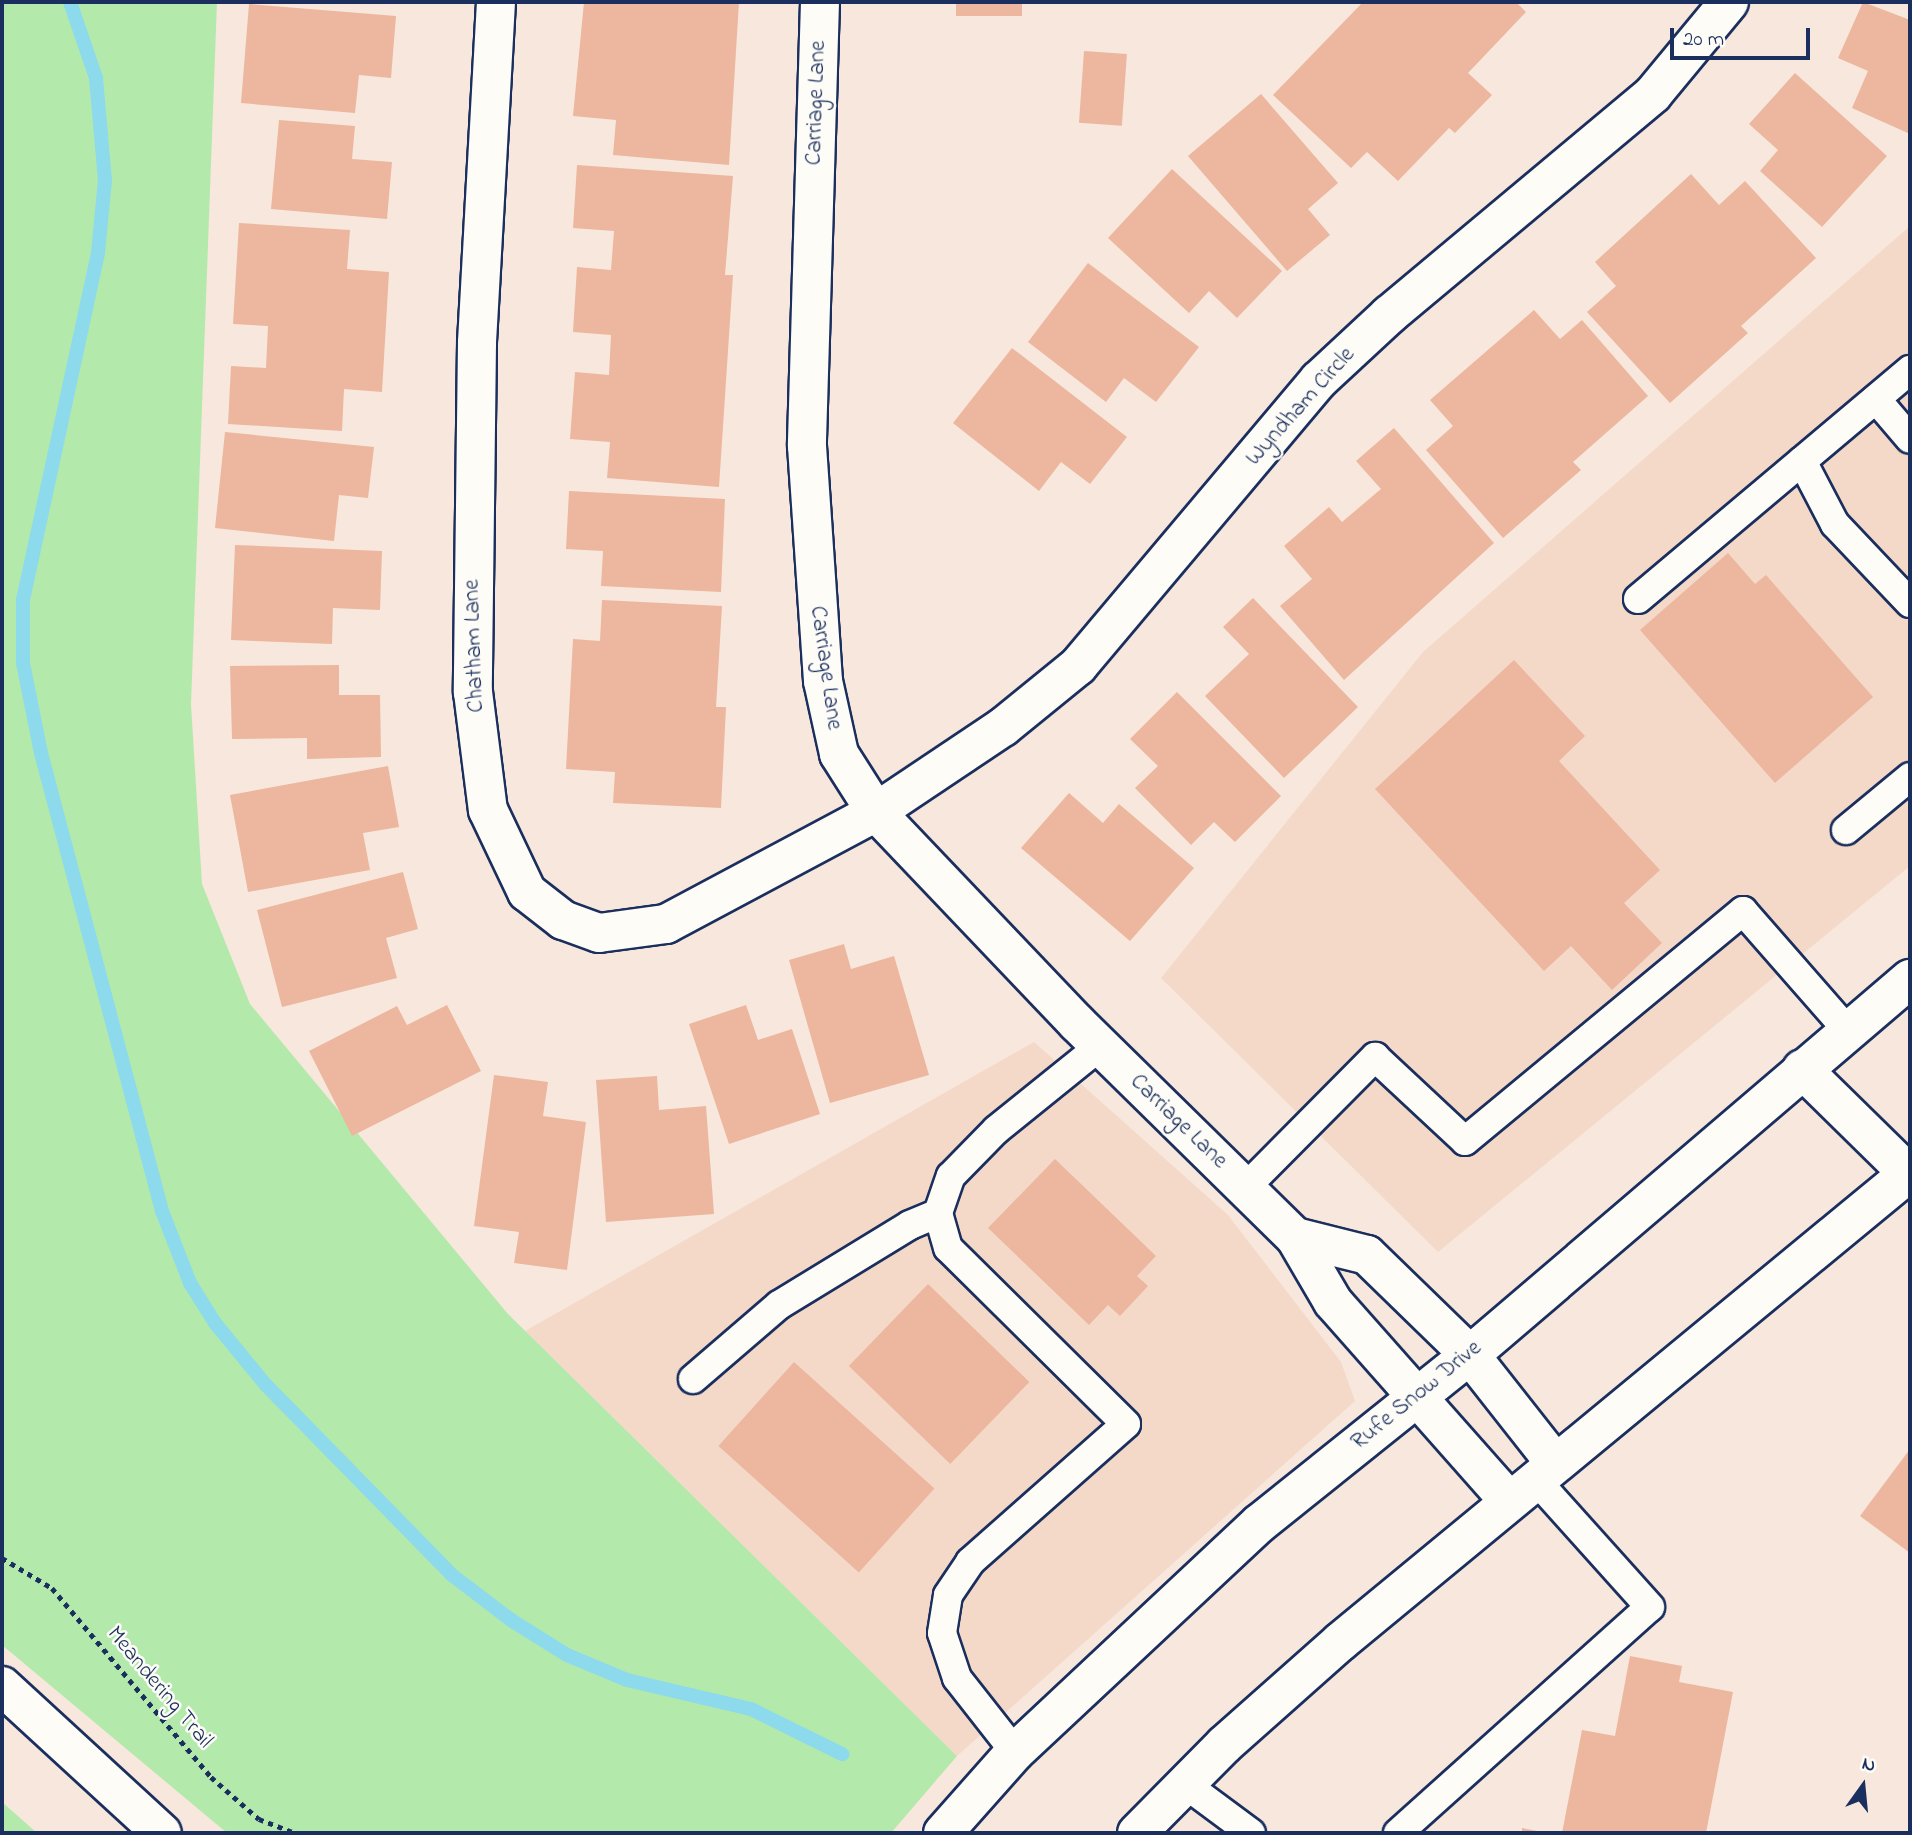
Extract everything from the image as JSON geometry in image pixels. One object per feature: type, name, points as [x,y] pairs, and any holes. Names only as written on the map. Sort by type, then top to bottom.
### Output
[{"type":"street","name":"Chatham Lane","points":[[496,2],[477,343],[472,575],[473,692],[488,810],[527,892],[563,920],[599,933],[666,924],[876,812]]},
{"type":"street","name":"Carriage Lane","points":[[820,2],[807,446],[813,582],[823,681],[839,754],[876,812],[1100,1046],[1295,1237],[1333,1302],[1417,1397],[1533,1481]]},
{"type":"street","name":"Wyndham Circle","points":[[876,812],[1003,727],[1078,666],[1319,380],[1388,315],[1653,94],[1729,2]]},
{"type":"street","name":"Rufe Snow Drive","points":[[943,1833],[1015,1752],[1260,1523],[1470,1355],[1910,979]]},
{"type":"street","points":[[1137,1833],[1185,1784],[1340,1642],[1910,1173],[1802,1069]]},
{"type":"street","points":[[1295,1237],[1367,1255],[1470,1355],[1533,1481]]},
{"type":"street","points":[[2,1686],[162,1833]]},
{"type":"lane","points":[[1638,599],[1910,370]]},
{"type":"lane","points":[[1875,399],[1910,439]]},
{"type":"lane","points":[[1802,461],[1835,524],[1910,603]]},
{"type":"lane","points":[[1846,830],[1910,776]]},
{"type":"lane","points":[[1245,1188],[1375,1057],[1465,1141],[1743,911],[1848,1031]]},
{"type":"lane","points":[[1015,1752],[957,1678],[942,1633],[948,1595],[970,1562],[1126,1424],[948,1248],[938,1213],[951,1176],[996,1130],[1100,1046]]},
{"type":"lane","points":[[693,1379],[779,1305],[910,1225],[938,1213]]},
{"type":"lane","points":[[1398,1833],[1650,1607],[1533,1481]]},
{"type":"lane","points":[[1185,1784],[1251,1833]]},
{"type":"path","name":"Meandering Trail","points":[[2,1558],[52,1588],[211,1777],[259,1819],[295,1833]]},
{"type":"shaded area","points":[[1910,226],[1910,866],[1438,1252],[1161,978],[1423,652]]},
{"type":"shaded area","points":[[1034,1042],[1228,1215],[1341,1362],[1355,1401],[957,1756],[525,1331]]},
{"type":"green space","points":[[2,2],[217,2],[191,704],[202,884],[250,1004],[508,1314],[957,1756],[891,1833],[227,1833],[2,1645]]},
{"type":"green space","points":[[2,1802],[37,1833],[2,1833]]},
{"type":"building","points":[[584,2],[739,2],[729,165],[613,155],[616,120],[573,116]]},
{"type":"building","points":[[956,2],[1022,2],[1022,16],[956,16]]},
{"type":"building","points":[[1363,2],[1516,2],[1526,12],[1468,73],[1492,95],[1455,133],[1449,128],[1398,181],[1367,152],[1351,168],[1273,95]]},
{"type":"building","points":[[1863,2],[1910,20],[1910,134],[1852,108],[1868,71],[1838,58]]},
{"type":"building","points":[[249,4],[396,16],[391,78],[359,75],[355,113],[241,103]]},
{"type":"building","points":[[1084,51],[1127,54],[1122,126],[1079,123]]},
{"type":"building","points":[[1795,73],[1887,156],[1822,227],[1760,171],[1778,150],[1749,124]]},
{"type":"building","points":[[1261,94],[1338,183],[1308,209],[1330,235],[1287,271],[1188,156]]},
{"type":"building","points":[[279,120],[355,126],[352,159],[392,162],[387,219],[271,209]]},
{"type":"building","points":[[577,165],[733,176],[725,275],[733,275],[719,487],[607,478],[610,442],[570,439],[575,372],[609,375],[611,335],[573,332],[577,267],[611,270],[614,231],[573,228]]},
{"type":"building","points":[[1172,169],[1282,271],[1237,318],[1209,291],[1189,313],[1108,238]]},
{"type":"building","points":[[1691,174],[1719,205],[1745,181],[1816,258],[1741,326],[1748,333],[1670,403],[1587,312],[1616,286],[1595,262]]},
{"type":"building","points":[[239,223],[350,230],[347,269],[389,272],[382,392],[344,389],[342,431],[228,424],[231,366],[266,368],[268,326],[233,324]]},
{"type":"building","points":[[1088,263],[1199,347],[1156,402],[1124,378],[1106,402],[1028,342]]},
{"type":"building","points":[[1534,310],[1560,339],[1582,320],[1648,396],[1573,462],[1581,470],[1503,538],[1426,450],[1453,426],[1430,400]]},
{"type":"building","points":[[1012,348],[1127,437],[1090,484],[1061,462],[1039,491],[953,423]]},
{"type":"building","points":[[1394,428],[1494,543],[1344,680],[1280,606],[1312,579],[1284,546],[1329,507],[1342,522],[1381,489],[1356,461]]},
{"type":"building","points":[[225,432],[374,447],[368,498],[339,495],[334,541],[215,528]]},
{"type":"building","points":[[569,491],[725,499],[721,592],[601,586],[603,551],[566,549]]},
{"type":"building","points":[[235,545],[382,551],[380,610],[333,608],[332,644],[231,640]]},
{"type":"building","points":[[1728,553],[1755,584],[1766,575],[1873,697],[1775,783],[1640,630]]},
{"type":"building","points":[[1253,598],[1358,707],[1284,778],[1205,696],[1249,654],[1223,627]]},
{"type":"building","points":[[602,600],[722,606],[716,707],[726,707],[721,808],[613,803],[615,772],[566,769],[573,639],[600,641]]},
{"type":"building","points":[[1514,660],[1585,736],[1559,761],[1660,870],[1624,903],[1662,943],[1612,990],[1571,946],[1544,971],[1375,789]]},
{"type":"building","points":[[339,665],[339,695],[380,695],[381,757],[307,759],[307,738],[232,739],[230,666]]},
{"type":"building","points":[[1177,692],[1281,796],[1235,842],[1214,822],[1191,845],[1135,788],[1158,766],[1130,739]]},
{"type":"building","points":[[388,766],[399,827],[363,833],[370,870],[248,892],[230,795]]},
{"type":"building","points":[[1069,793],[1103,823],[1119,804],[1194,868],[1130,941],[1021,848]]},
{"type":"building","points":[[403,872],[418,929],[386,938],[397,978],[282,1007],[257,910]]},
{"type":"building","points":[[844,944],[851,969],[894,956],[929,1075],[830,1103],[789,960]]},
{"type":"building","points":[[447,1005],[481,1071],[352,1136],[309,1051],[397,1006],[407,1025]]},
{"type":"building","points":[[746,1005],[758,1040],[792,1029],[820,1114],[729,1144],[689,1024]]},
{"type":"building","points":[[494,1075],[548,1082],[543,1116],[586,1122],[567,1270],[514,1263],[519,1232],[474,1226]]},
{"type":"building","points":[[657,1076],[659,1110],[706,1106],[714,1214],[606,1222],[596,1080]]},
{"type":"building","points":[[1055,1159],[1156,1256],[1137,1276],[1148,1286],[1120,1316],[1108,1305],[1089,1325],[988,1228]]},
{"type":"building","points":[[928,1284],[1029,1382],[950,1464],[849,1366]]},
{"type":"building","points":[[794,1362],[934,1488],[859,1572],[718,1446]]},
{"type":"building","points":[[1910,1449],[1910,1553],[1860,1516]]},
{"type":"building","points":[[1630,1656],[1682,1666],[1679,1682],[1733,1692],[1706,1833],[1562,1833],[1582,1730],[1615,1736]]},
{"type":"building","points":[[1522,1828],[1542,1832],[1542,1833],[1522,1833]]},
{"type":"waterway","points":[[70,2],[96,78],[105,180],[98,253],[23,599],[23,663],[41,753],[162,1211],[190,1283],[215,1323],[266,1385],[452,1575],[511,1620],[567,1655],[627,1680],[751,1709],[842,1754]]}]
